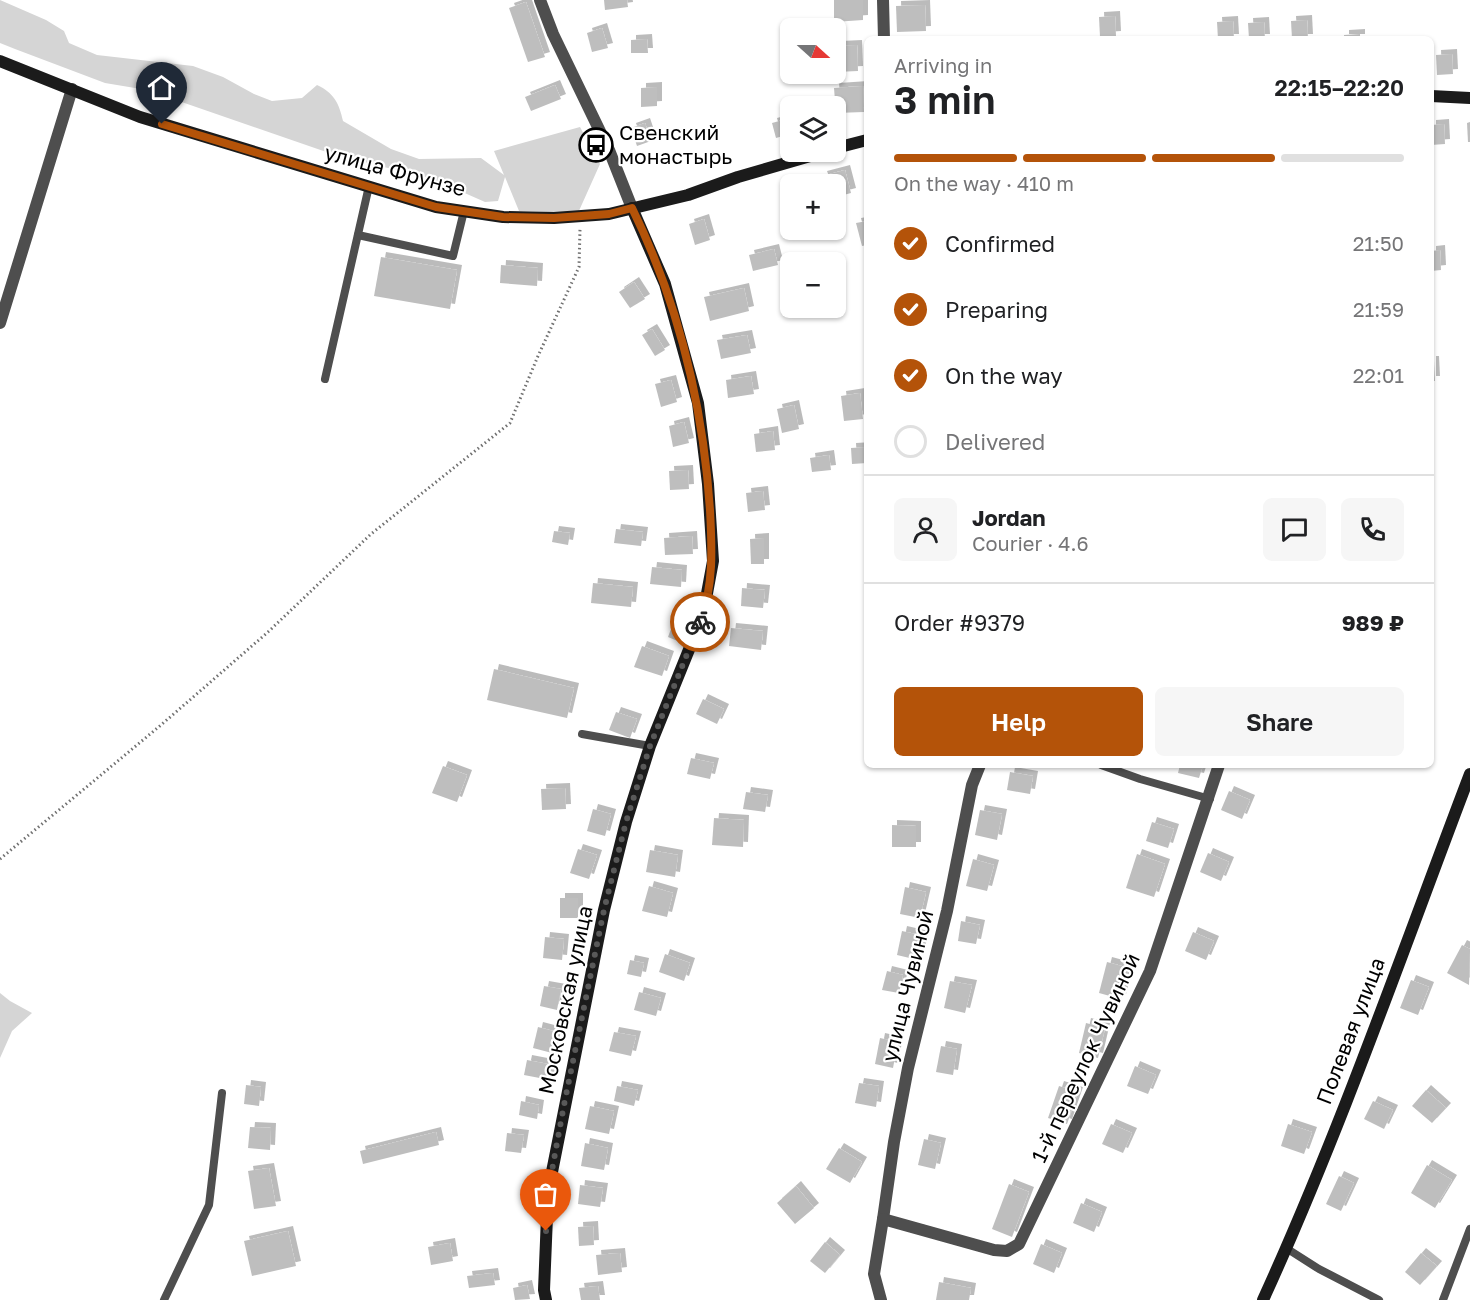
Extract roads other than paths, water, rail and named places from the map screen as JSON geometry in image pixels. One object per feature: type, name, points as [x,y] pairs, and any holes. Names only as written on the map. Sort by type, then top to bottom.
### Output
[{"type":"street","name":"Московская улица","points":[[540,0],[553,34],[609,150],[665,284],[698,403],[708,484],[713,561],[703,615],[650,746],[626,822],[604,910],[548,1192],[544,1290],[546,1300]]},
{"type":"street","points":[[883,0],[884,36]]},
{"type":"street","name":"улица Фрунзе","points":[[0,61],[140,117],[436,207],[503,217],[581,217],[609,214],[687,195],[790,162]]},
{"type":"street","points":[[0,323],[72,89]]},
{"type":"street","points":[[1434,96],[1470,98]]},
{"type":"street","points":[[846,145],[864,141]]},
{"type":"street","name":"улица Чувиной","points":[[881,1300],[874,1274],[894,1142],[908,1068],[947,911],[972,785],[979,768]]},
{"type":"street","name":"1-й переулок Чувиной","points":[[884,1219],[994,1250],[1007,1251],[1018,1244],[1150,971],[1210,799],[1218,768]]},
{"type":"street","name":"Полевая улица","points":[[1263,1300],[1357,1070],[1470,774]]},
{"type":"lane","points":[[325,379],[369,186]]},
{"type":"lane","points":[[358,235],[453,256],[464,211]]},
{"type":"lane","points":[[582,734],[650,746]]},
{"type":"lane","points":[[1109,768],[1210,799]]},
{"type":"lane","points":[[164,1300],[209,1205],[222,1093]]},
{"type":"lane","points":[[1443,1300],[1470,1229]]},
{"type":"lane","points":[[1286,1248],[1319,1269],[1379,1300]]},
{"type":"place","name":"Свенский монастырь","points":[[596,145]]}]
